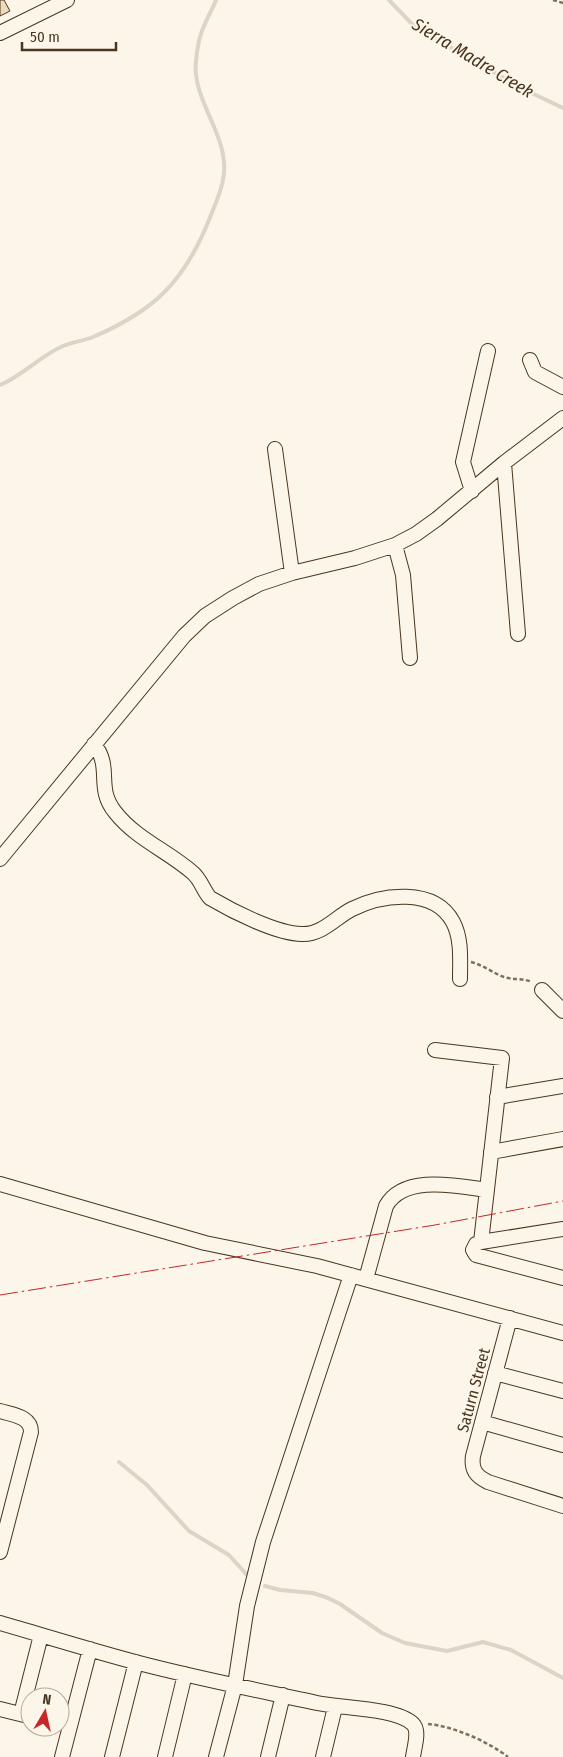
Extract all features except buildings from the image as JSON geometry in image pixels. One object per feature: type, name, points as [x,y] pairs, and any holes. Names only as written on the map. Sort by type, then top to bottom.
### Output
[{"type":"street","points":[[0,33],[67,0]]},
{"type":"street","points":[[472,491],[464,462],[488,351]]},
{"type":"street","points":[[530,360],[535,372],[555,381],[563,387]]},
{"type":"street","points":[[0,858],[184,636],[205,616],[259,584],[292,573],[355,558],[396,545],[437,519],[504,463],[563,418]]},
{"type":"street","points":[[276,449],[292,573]]},
{"type":"street","points":[[504,463],[518,634]]},
{"type":"street","points":[[396,545],[403,574],[410,658]]},
{"type":"street","points":[[94,744],[101,752],[104,760],[104,789],[106,798],[114,811],[145,840],[192,872],[200,880],[210,898],[257,921],[286,932],[301,934],[313,934],[353,908],[377,900],[392,897],[422,899],[445,911],[453,922],[457,934],[460,978]]},
{"type":"street","points":[[542,990],[563,1011]]},
{"type":"street","points":[[435,1050],[502,1058],[481,1242]]},
{"type":"street","points":[[497,1097],[563,1086]]},
{"type":"street","points":[[491,1152],[563,1139]]},
{"type":"street","points":[[366,1279],[386,1206],[392,1197],[403,1190],[431,1184],[487,1190]]},
{"type":"street","points":[[0,1185],[205,1243],[317,1266],[563,1333]]},
{"type":"street","points":[[563,1229],[481,1242],[473,1247],[476,1255],[563,1278]]},
{"type":"street","points":[[216,1757],[234,1685],[247,1606],[263,1542],[351,1275]]},
{"type":"street","name":"Saturn Street","points":[[510,1318],[473,1456],[474,1472],[479,1478],[488,1482],[563,1506]]},
{"type":"street","points":[[495,1373],[563,1391]]},
{"type":"street","points":[[0,1411],[25,1419],[31,1426],[31,1432],[0,1552]]},
{"type":"street","points":[[482,1422],[563,1445]]},
{"type":"street","points":[[0,1623],[185,1674],[335,1707],[348,1706],[369,1709],[396,1716],[408,1720],[414,1725],[416,1736],[413,1757]]},
{"type":"street","points":[[31,1687],[41,1635]]},
{"type":"street","points":[[70,1711],[90,1649]]},
{"type":"street","points":[[112,1757],[136,1662]]},
{"type":"street","points":[[164,1757],[185,1674]]},
{"type":"street","points":[[268,1757],[283,1695]]},
{"type":"street","points":[[323,1757],[335,1707]]},
{"type":"street","points":[[0,1709],[20,1714]]},
{"type":"street","points":[[62,1757],[64,1737]]},
{"type":"path","points":[[554,0],[563,3]]},
{"type":"path","points":[[460,960],[478,964],[502,976],[525,979],[542,990]]},
{"type":"path","points":[[414,1725],[433,1724],[447,1728],[487,1743],[508,1757]]},
{"type":"waterway","points":[[0,385],[16,377],[61,347],[93,337],[114,327],[150,305],[164,292],[189,261],[220,192],[224,169],[222,149],[202,99],[196,74],[196,56],[200,37],[216,0]]},
{"type":"waterway","name":"Sierra Madre Creek","points":[[389,0],[414,26],[521,88],[563,108]]},
{"type":"waterway","points":[[119,1462],[147,1485],[189,1531],[229,1555],[247,1575]]},
{"type":"waterway","points":[[265,1586],[280,1590],[313,1593],[328,1598],[382,1633],[405,1643],[447,1651],[483,1642],[511,1650],[563,1678]]},
{"type":"power","points":[[0,1295],[435,1225],[563,1201]]}]
